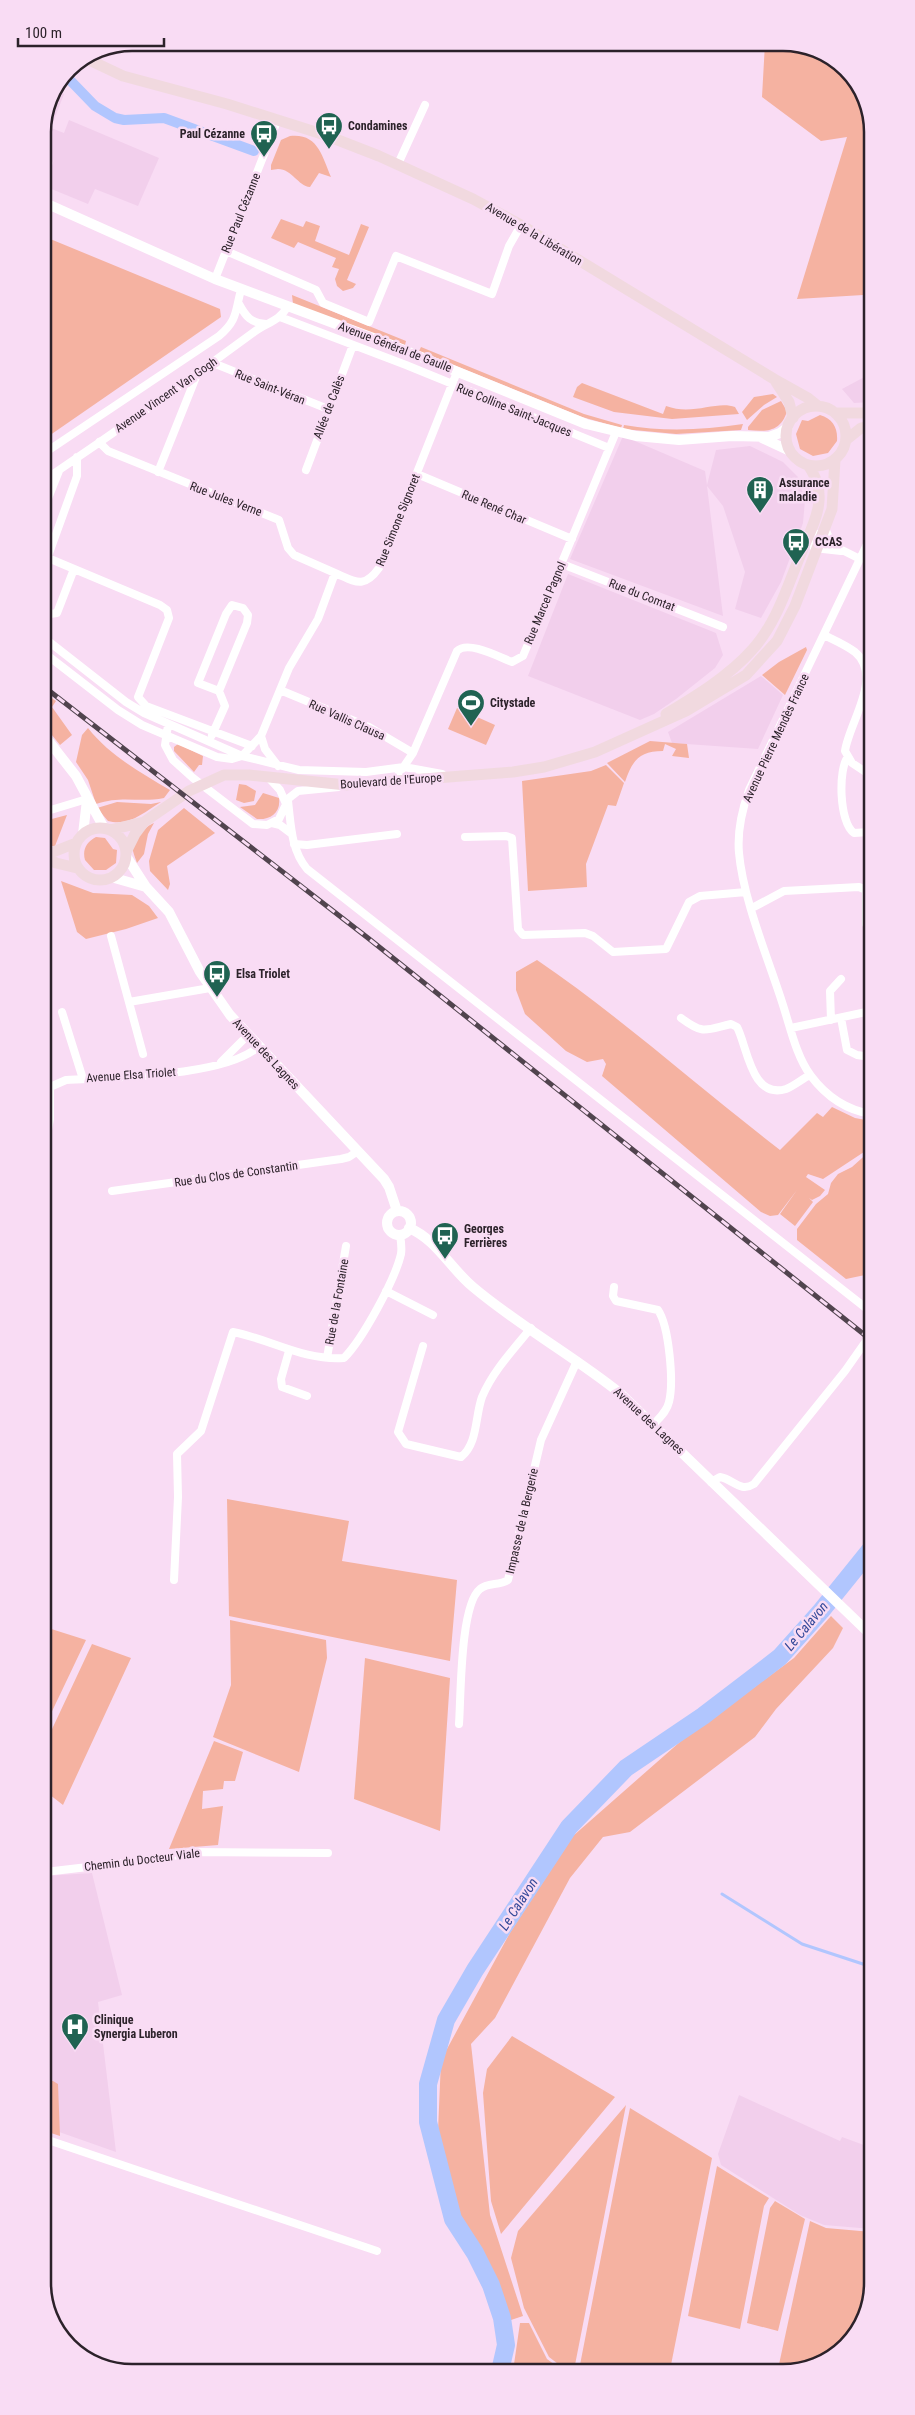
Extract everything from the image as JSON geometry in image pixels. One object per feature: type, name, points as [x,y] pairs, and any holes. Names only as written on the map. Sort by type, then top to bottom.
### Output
[{"type":"main road","name":"Avenue de la Libération","points":[[93,62],[138,81],[278,119],[350,144],[486,205],[774,380],[808,398],[818,406]]},
{"type":"main road","name":"Avenue de la Libération","points":[[774,380],[788,402],[790,423]]},
{"type":"main road","points":[[836,413],[844,425],[846,440],[843,451],[835,460],[822,466],[808,465],[801,462],[790,451],[786,435],[790,423],[804,409],[818,406],[836,413],[864,413]]},
{"type":"main road","points":[[846,440],[864,427]]},
{"type":"main road","name":"Boulevard de l'Europe","points":[[126,854],[135,834],[144,822],[189,791],[214,779],[236,774],[346,785],[513,772],[544,767],[587,754],[705,701],[733,685],[756,666],[777,642],[787,624],[818,549],[834,498],[833,478],[835,460]]},
{"type":"main road","points":[[808,465],[818,485],[819,504]]},
{"type":"main road","name":"Boulevard de l'Europe","points":[[617,742],[696,695],[752,650],[776,613],[819,504]]},
{"type":"main road","name":"Boulevard de l'Europe","points":[[107,829],[144,822]]},
{"type":"main road","points":[[51,852],[80,838],[93,829],[107,829],[122,841],[126,854],[123,866],[111,878],[92,879],[78,868],[51,860]]},
{"type":"main road","points":[[78,868],[74,858],[80,838]]},
{"type":"street","points":[[398,164],[425,105]]},
{"type":"street","name":"Rue Paul Cézanne","points":[[215,279],[278,119]]},
{"type":"street","name":"Avenue Général de Gaulle","points":[[51,206],[241,290],[354,330],[586,424],[616,432],[679,440],[732,436],[774,436],[790,423]]},
{"type":"street","points":[[226,251],[316,290],[323,303],[369,322],[396,256],[492,294],[509,246],[520,225]]},
{"type":"street","name":"Avenue Vincent Van Gogh","points":[[51,449],[219,336],[230,326],[239,304],[241,290]]},
{"type":"street","points":[[239,304],[245,316],[252,321],[266,324]]},
{"type":"street","points":[[280,317],[286,307]]},
{"type":"street","name":"Avenue Vincent Van Gogh","points":[[51,476],[213,364],[266,324],[280,317]]},
{"type":"street","name":"Rue Colline Saint-Jacques","points":[[280,317],[609,448]]},
{"type":"street","name":"Allée de Calès","points":[[306,470],[353,345]]},
{"type":"street","name":"Rue Saint-Véran","points":[[213,364],[328,409]]},
{"type":"street","name":"Rue Simone Signoret","points":[[335,574],[362,582],[374,575],[379,568],[457,372]]},
{"type":"street","points":[[158,472],[196,375]]},
{"type":"street","name":"Rue Marcel Pagnol","points":[[394,782],[413,753],[457,651],[470,646],[512,662],[519,660],[523,656],[616,432]]},
{"type":"street","name":"Avenue Général de Gaulle","points":[[758,437],[790,451]]},
{"type":"street","name":"Rue Jules Verne","points":[[99,442],[108,452],[279,520],[288,548],[294,555],[335,574]]},
{"type":"street","points":[[51,550],[77,476],[76,457]]},
{"type":"street","points":[[51,490],[59,470]]},
{"type":"street","name":"Rue René Char","points":[[417,474],[572,539]]},
{"type":"street","points":[[819,504],[819,522],[812,542],[813,546],[818,549],[841,551]]},
{"type":"street","points":[[825,528],[832,545],[841,551],[860,558]]},
{"type":"street","name":"Avenue Pierre Mendès France","points":[[864,550],[749,790],[743,808],[739,853],[746,892],[791,1028],[810,1075],[832,1098],[864,1112]]},
{"type":"street","points":[[51,559],[160,605],[167,610],[169,618],[140,687],[138,697],[146,706],[252,746]]},
{"type":"street","name":"Rue du Comtat","points":[[562,564],[723,626]]},
{"type":"street","points":[[51,614],[57,613],[74,569]]},
{"type":"street","points":[[51,658],[128,718],[217,758],[232,759],[242,756],[261,736],[289,668],[318,619],[335,574]]},
{"type":"street","points":[[197,749],[209,742],[225,706],[219,691],[247,623],[248,615],[243,608],[232,605],[226,614],[198,683],[219,691]]},
{"type":"street","points":[[824,635],[859,656],[864,668]]},
{"type":"street","points":[[51,643],[126,702],[168,725],[242,756],[278,766],[322,772],[366,772],[404,767],[461,776]]},
{"type":"street","name":"Rue Vallis Clausa","points":[[280,690],[369,727],[413,753]]},
{"type":"street","points":[[864,694],[846,744],[848,757],[864,772]]},
{"type":"street","points":[[168,725],[165,745],[169,754],[193,778],[248,821],[260,825],[272,823],[280,825],[292,834]]},
{"type":"street","points":[[261,736],[265,748],[278,766]]},
{"type":"street","points":[[51,744],[76,776],[87,799],[107,829]]},
{"type":"street","points":[[848,757],[844,760],[841,808],[846,825],[854,832],[864,832]]},
{"type":"street","points":[[268,778],[280,790],[287,802],[294,844],[299,860],[323,882],[864,1307]]},
{"type":"street","points":[[272,823],[282,815],[287,802],[298,791],[320,790],[346,785]]},
{"type":"street","points":[[51,810],[87,799]]},
{"type":"street","points":[[80,838],[87,799]]},
{"type":"street","points":[[294,844],[307,845],[397,834]]},
{"type":"street","points":[[465,837],[506,836],[512,838],[518,929],[523,935],[585,933],[594,936],[613,952],[666,949],[689,902],[693,899],[700,896],[746,892]]},
{"type":"street","name":"Avenue des Lagnes","points":[[126,854],[146,887],[169,912],[210,988],[258,1047],[390,1187],[397,1211]]},
{"type":"street","points":[[111,878],[146,887]]},
{"type":"street","points":[[752,908],[784,891],[859,887],[864,889]]},
{"type":"street","points":[[111,936],[142,1054]]},
{"type":"street","points":[[831,1020],[830,991],[842,979]]},
{"type":"street","points":[[129,1002],[210,988]]},
{"type":"street","points":[[62,1012],[84,1079]]},
{"type":"street","points":[[791,1028],[864,1013]]},
{"type":"street","points":[[681,1018],[697,1030],[708,1031],[730,1024],[737,1027],[752,1070],[759,1081],[773,1089],[784,1089],[810,1075]]},
{"type":"street","points":[[841,1018],[847,1050],[864,1056]]},
{"type":"street","points":[[219,1064],[248,1035]]},
{"type":"street","name":"Avenue Elsa Triolet","points":[[51,1084],[59,1081],[190,1070],[246,1056],[258,1047]]},
{"type":"street","name":"Rue du Clos de Constantin","points":[[112,1191],[341,1159],[349,1157],[358,1151]]},
{"type":"street","points":[[397,1211],[408,1216],[410,1228],[400,1235],[389,1230],[387,1222],[390,1215],[397,1211]]},
{"type":"street","name":"Avenue des Lagnes","points":[[410,1228],[428,1240],[451,1266],[474,1287],[621,1394],[864,1628]]},
{"type":"street","points":[[174,1580],[178,1498],[177,1454],[201,1430],[233,1332],[289,1350],[327,1358],[344,1358],[352,1350],[386,1291],[400,1256],[400,1235]]},
{"type":"street","name":"Rue de la Fontaine","points":[[327,1358],[346,1246]]},
{"type":"street","points":[[614,1287],[613,1296],[616,1301],[658,1310],[664,1318],[668,1337],[670,1394],[665,1410],[654,1424]]},
{"type":"street","points":[[386,1291],[433,1315]]},
{"type":"street","points":[[423,1346],[398,1432],[406,1444],[461,1457],[470,1447],[482,1399],[489,1382],[531,1328]]},
{"type":"street","points":[[712,1482],[720,1477],[740,1487],[750,1487],[754,1484],[864,1343]]},
{"type":"street","points":[[289,1350],[281,1379],[282,1387],[307,1396]]},
{"type":"street","name":"Impasse de la Bergerie","points":[[459,1724],[465,1626],[470,1602],[478,1590],[486,1584],[503,1583],[508,1580],[541,1440],[577,1361]]},
{"type":"street","name":"Chemin du Docteur Viale","points":[[51,1871],[156,1859],[194,1852],[328,1852]]},
{"type":"street","points":[[51,2140],[377,2251]]},
{"type":"shaded area","points":[[765,51],[788,51],[814,57],[836,71],[850,87],[861,111],[864,132],[863,295],[797,299],[847,137],[821,141],[762,97]]},
{"type":"shaded area","points":[[62,93],[64,94],[51,128],[54,111]]},
{"type":"shaded area","points":[[69,120],[159,158],[138,206],[95,189],[88,204],[51,189],[51,166],[54,159],[51,165],[51,128],[64,133]]},
{"type":"shaded area","points":[[290,136],[307,138],[313,142],[318,148],[331,177],[319,173],[310,187],[302,184],[291,174],[283,170],[271,170],[271,165],[281,140]]},
{"type":"shaded area","points":[[281,219],[303,227],[306,221],[320,226],[315,241],[349,255],[361,224],[369,227],[347,280],[356,284],[353,288],[343,291],[337,286],[335,279],[339,269],[332,267],[336,258],[298,242],[294,248],[271,238]]},
{"type":"shaded area","points":[[51,239],[220,309],[221,317],[51,434]]},
{"type":"shaded area","points":[[292,295],[406,341],[405,345],[293,304]]},
{"type":"shaded area","points":[[421,347],[584,414],[622,425],[621,428],[582,417],[419,351]]},
{"type":"shaded area","points":[[864,377],[864,402],[854,403],[842,389]]},
{"type":"shaded area","points":[[582,383],[663,414],[666,406],[676,409],[695,409],[728,405],[735,407],[739,414],[672,419],[614,412],[573,397],[577,387]]},
{"type":"shaded area","points":[[773,394],[777,397],[764,405],[747,420],[742,412],[754,397]]},
{"type":"shaded area","points":[[781,401],[787,411],[777,427],[761,431],[748,430],[748,427],[762,410]]},
{"type":"shaded area","points":[[820,415],[834,425],[837,432],[837,441],[828,453],[813,456],[800,449],[796,434],[802,420],[808,421]]},
{"type":"shaded area","points":[[743,424],[741,430],[676,434],[623,429],[624,425],[654,429],[684,429]]},
{"type":"shaded area","points":[[623,436],[705,471],[707,485],[716,450],[750,446],[783,462],[798,477],[805,500],[803,523],[781,582],[761,618],[735,609],[745,572],[723,506],[707,486],[723,616],[570,559]]},
{"type":"shaded area","points":[[568,574],[716,633],[723,655],[715,668],[676,699],[654,714],[640,720],[528,676]]},
{"type":"shaded area","points":[[806,647],[807,650],[785,695],[762,675],[779,662]]},
{"type":"shaded area","points":[[761,676],[783,695],[758,749],[672,743],[668,732]]},
{"type":"shaded area","points":[[51,698],[56,701],[52,707],[72,735],[60,745],[51,734]]},
{"type":"shaded area","name":"Citystade","points":[[457,708],[495,725],[486,745],[448,729]]},
{"type":"shaded area","points":[[88,728],[96,738],[116,755],[170,790],[164,798],[147,800],[123,799],[96,804],[88,780],[76,762],[82,735]]},
{"type":"shaded area","points":[[650,741],[687,744],[689,758],[672,756],[676,749],[665,744],[663,751],[642,755],[634,763],[625,782],[607,763]]},
{"type":"shaded area","points":[[178,744],[203,756],[202,765],[199,765],[194,772],[174,751],[174,747]]},
{"type":"shaded area","points":[[606,765],[624,783],[616,806],[608,805],[586,864],[587,887],[528,891],[522,781],[591,771]]},
{"type":"shaded area","points":[[239,784],[246,785],[256,791],[254,801],[244,803],[236,800]]},
{"type":"shaded area","points":[[263,793],[279,798],[278,808],[270,817],[257,819],[240,807],[255,805]]},
{"type":"shaded area","points":[[117,802],[151,804],[161,802],[136,818],[123,822],[108,821],[97,808]]},
{"type":"shaded area","points":[[184,808],[215,833],[167,866],[170,884],[168,890],[150,871],[149,861],[158,830]]},
{"type":"shaded area","points":[[67,815],[55,846],[51,846],[51,819]]},
{"type":"shaded area","points":[[154,823],[148,834],[144,854],[137,863],[133,851],[135,843],[143,831]]},
{"type":"shaded area","points":[[96,837],[105,838],[113,849],[117,850],[116,863],[106,870],[94,870],[85,860],[84,852],[86,846]]},
{"type":"shaded area","points":[[61,881],[93,893],[132,895],[149,906],[158,918],[126,929],[86,939],[77,932]]},
{"type":"shaded area","points":[[537,960],[630,1029],[780,1150],[817,1113],[823,1117],[832,1107],[855,1118],[864,1120],[864,1152],[823,1179],[808,1174],[806,1177],[825,1190],[820,1196],[812,1200],[809,1198],[813,1202],[795,1226],[780,1214],[797,1190],[778,1215],[770,1216],[761,1212],[602,1076],[606,1064],[603,1059],[587,1062],[566,1051],[525,1014],[516,990],[516,972]]},
{"type":"shaded area","points":[[864,1156],[864,1275],[846,1279],[797,1240],[797,1229],[816,1204],[828,1194],[831,1183],[838,1174],[852,1167]]},
{"type":"shaded area","points":[[227,1499],[349,1521],[342,1561],[457,1580],[450,1661],[229,1616]]},
{"type":"shaded area","points":[[831,1616],[843,1628],[833,1648],[776,1709],[755,1737],[630,1832],[603,1837],[570,1878],[495,2018],[471,2044],[490,2215],[523,2316],[511,2320],[485,2262],[453,2206],[438,2131],[441,2060],[511,1931],[573,1836],[681,1741],[794,1658]]},
{"type":"shaded area","points":[[230,1620],[326,1640],[327,1658],[299,1772],[213,1737],[231,1685]]},
{"type":"shaded area","points":[[51,1629],[86,1640],[51,1713]]},
{"type":"shaded area","points":[[92,1644],[131,1658],[63,1805],[51,1796],[51,1731]]},
{"type":"shaded area","points":[[365,1658],[450,1678],[440,1831],[354,1799]]},
{"type":"shaded area","points":[[214,1741],[243,1752],[235,1781],[224,1781],[223,1789],[203,1791],[202,1809],[223,1806],[218,1845],[169,1849]]},
{"type":"shaded area","name":"Clinique Synergia Luberon","points":[[92,1873],[122,1995],[98,2002],[116,2152],[51,2129],[51,1876]]},
{"type":"shaded area","points":[[512,2036],[615,2097],[501,2234],[491,2201],[483,2093],[487,2069]]},
{"type":"shaded area","points":[[51,2081],[58,2084],[60,2136],[51,2133]]},
{"type":"shaded area","points":[[739,2095],[840,2141],[842,2137],[864,2145],[864,2228],[824,2225],[800,2215],[721,2165],[718,2154]]},
{"type":"shaded area","points":[[626,2105],[575,2364],[558,2364],[549,2357],[524,2308],[511,2258],[518,2231]]},
{"type":"shaded area","points":[[630,2108],[712,2158],[671,2364],[580,2364]]},
{"type":"shaded area","points":[[717,2166],[769,2198],[764,2206],[740,2329],[688,2316]]},
{"type":"shaded area","points":[[775,2201],[805,2219],[778,2331],[747,2323],[770,2208]]},
{"type":"shaded area","points":[[810,2221],[826,2228],[864,2231],[863,2293],[853,2323],[840,2340],[828,2350],[804,2361],[779,2364]]},
{"type":"shaded area","points":[[520,2323],[529,2323],[547,2359],[554,2364],[514,2364]]},
{"type":"waterway","points":[[70,80],[95,106],[115,118],[124,120],[164,118],[254,151]]},
{"type":"waterway","name":"Le Calavon","points":[[502,2364],[506,2345],[502,2318],[491,2285],[475,2253],[453,2219],[428,2122],[428,2084],[446,2020],[475,1970],[569,1827],[626,1768],[703,1716],[780,1657],[821,1611],[864,1558]]},
{"type":"waterway","points":[[722,1894],[802,1944],[864,1964]]},
{"type":"railway","points":[[51,692],[368,938],[864,1334]]},
{"type":"place","name":"Condamines","points":[[329,150]]},
{"type":"place","name":"Paul Cézanne","points":[[264,158]]},
{"type":"place","name":"Assurance maladie","points":[[760,514]]},
{"type":"place","name":"CCAS","points":[[796,566]]},
{"type":"place","name":"Citystade","points":[[471,727]]},
{"type":"place","name":"Elsa Triolet","points":[[217,998]]},
{"type":"place","name":"Georges Ferrières","points":[[445,1260]]},
{"type":"place","name":"Clinique Synergia Luberon","points":[[75,2051]]}]
